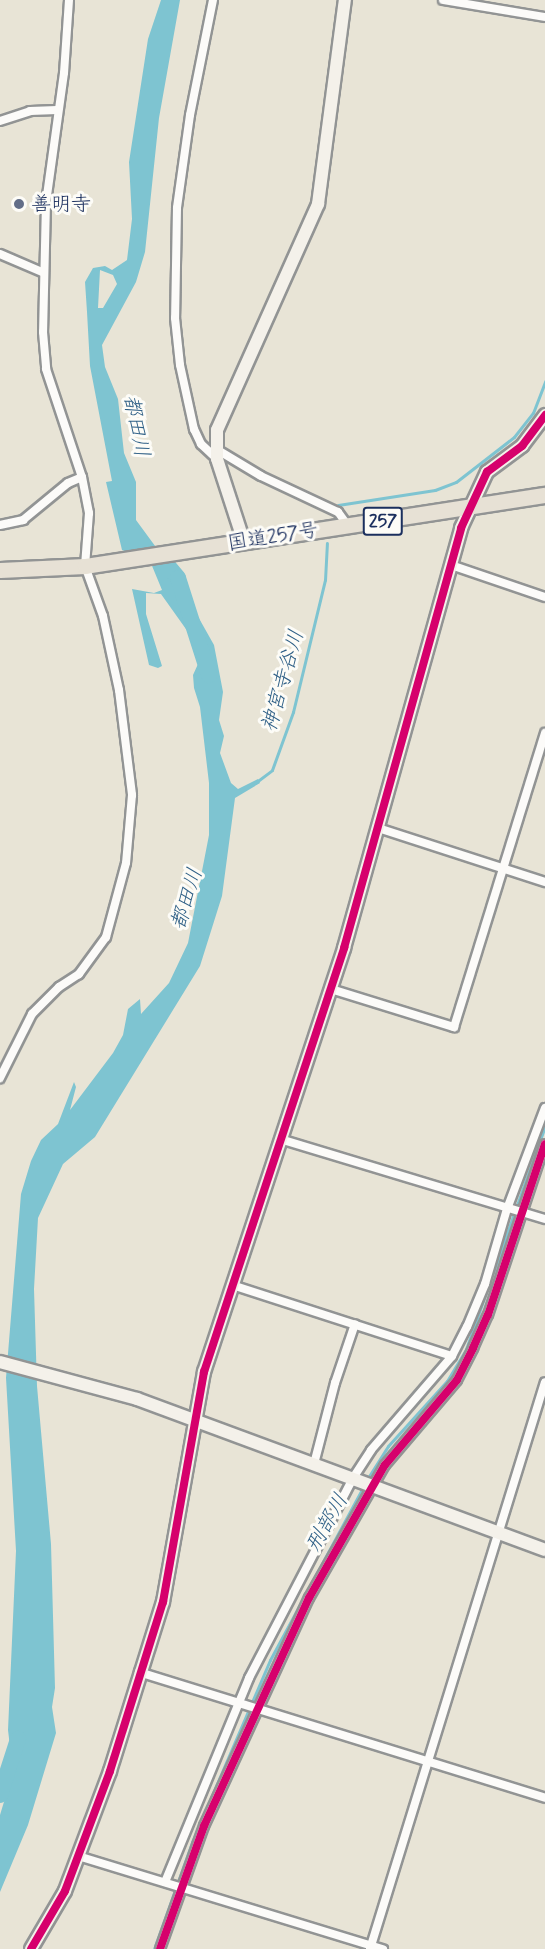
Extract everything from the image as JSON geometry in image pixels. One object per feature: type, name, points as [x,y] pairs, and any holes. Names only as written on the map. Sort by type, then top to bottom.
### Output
[{"type":"highway","name":"国道257号","points":[[0,570],[46,571],[88,566],[545,495]]},
{"type":"street","points":[[0,1078],[32,1014],[59,987],[79,974],[102,945],[126,863],[132,795],[128,742],[103,616],[88,566],[89,513],[82,477],[46,369],[42,272],[57,110],[64,73],[69,0]]},
{"type":"street","points":[[213,0],[190,115],[177,208],[175,318],[180,364],[194,429],[201,444],[261,476],[338,512],[348,526]]},
{"type":"street","points":[[244,542],[217,454],[217,430],[318,204],[345,0]]},
{"type":"street","points":[[443,0],[545,17]]},
{"type":"street","points":[[0,121],[30,111],[57,110]]},
{"type":"street","points":[[0,254],[42,272]]},
{"type":"street","points":[[31,1949],[53,1917],[78,1857],[110,1771],[139,1672],[163,1602],[204,1372],[332,988],[468,508],[488,472],[522,447],[545,415]]},
{"type":"street","points":[[0,525],[23,520],[68,483],[82,477]]},
{"type":"street","points":[[451,565],[545,597]]},
{"type":"street","points":[[332,988],[454,1027],[545,733]]},
{"type":"street","points":[[378,828],[545,882]]},
{"type":"street","points":[[160,1949],[181,1887],[255,1707],[309,1598],[372,1485],[402,1442],[457,1380],[488,1315],[514,1211],[545,1108]]},
{"type":"street","points":[[280,1139],[545,1220]]},
{"type":"street","points":[[165,1882],[269,1636],[370,1450],[452,1356],[545,1144]]},
{"type":"street","points":[[232,1285],[452,1356]]},
{"type":"street","points":[[314,1464],[355,1324]]},
{"type":"street","points":[[0,1362],[103,1387],[545,1550]]},
{"type":"street","points":[[370,1947],[545,1382]]},
{"type":"street","points":[[139,1672],[545,1798]]},
{"type":"street","points":[[78,1857],[370,1947],[383,1949]]},
{"type":"water","points":[[161,0],[180,0],[159,118],[145,252],[136,282],[102,345],[105,367],[118,399],[124,453],[136,482],[136,520],[169,565],[214,645],[223,692],[219,720],[224,736],[220,753],[231,783],[238,789],[258,779],[260,783],[235,798],[222,896],[200,966],[95,1137],[63,1164],[38,1218],[34,1289],[37,1386],[51,1544],[55,1688],[52,1707],[56,1733],[28,1825],[0,1892],[0,1815],[13,1772],[8,1730],[16,1551],[6,1378],[21,1194],[31,1161],[41,1140],[58,1124],[74,1082],[76,1087],[70,1110],[113,1053],[123,1035],[128,1009],[140,999],[141,1014],[169,983],[188,943],[209,835],[209,783],[200,707],[194,688],[193,675],[203,653],[161,594],[146,593],[146,614],[162,666],[158,668],[149,665],[132,589],[154,593],[162,590],[150,561],[122,550],[106,482],[112,481],[90,366],[85,282],[93,268],[105,266],[112,270],[127,260],[132,219],[129,162],[148,39]],"holes":[[[100,270],[113,275],[117,284],[103,308],[98,308]]]},
{"type":"waterway","name":"神宮寺谷川","points":[[338,505],[435,490],[456,482],[514,437],[533,413],[545,381]]},
{"type":"waterway","name":"神宮寺谷川","points":[[255,783],[272,770],[293,712],[325,580],[327,543]]},
{"type":"waterway","name":"都田川","points":[[158,554],[178,578],[209,675]]},
{"type":"waterway","name":"刑部川","points":[[366,1481],[388,1446],[447,1381],[466,1349],[545,1126]]},
{"type":"waterway","name":"刑部川","points":[[154,1949],[192,1842],[270,1660],[363,1487]]},
{"type":"waterway","name":"都田川","points":[[0,1795],[18,1739]]},
{"type":"cycle path","points":[[31,1949],[65,1891],[110,1771],[163,1602],[204,1372],[344,948],[461,528],[487,472],[522,446],[545,415]]},
{"type":"cycle path","points":[[160,1949],[204,1826],[309,1598],[385,1465],[457,1380],[473,1348],[488,1315],[545,1144]]},
{"type":"place","name":"善明寺","points":[[19,204]]}]
